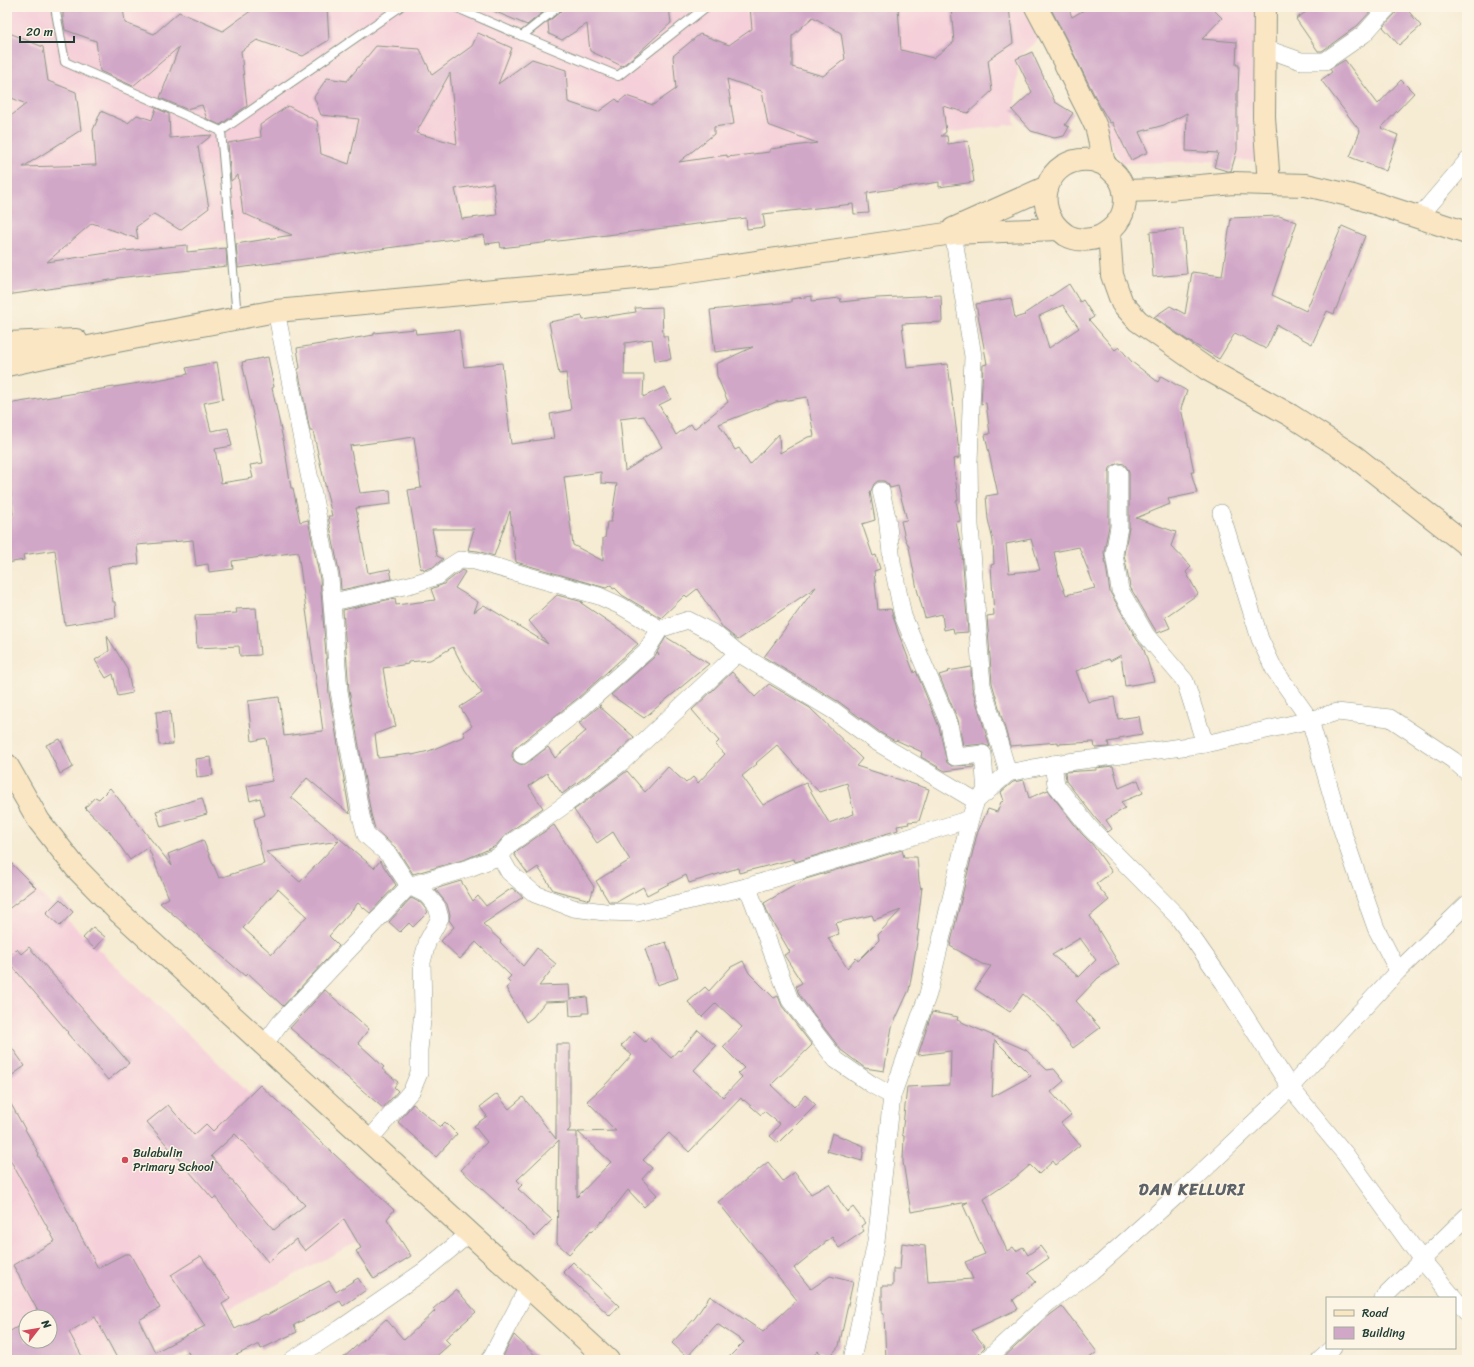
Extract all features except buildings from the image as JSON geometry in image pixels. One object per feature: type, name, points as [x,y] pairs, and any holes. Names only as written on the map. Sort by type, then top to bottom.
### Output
[{"type":"main road","points":[[1036,7],[1096,128],[1106,165]]},
{"type":"main road","points":[[1265,7],[1264,117],[1269,184]]},
{"type":"main road","points":[[1078,160],[1092,160],[1106,165],[1114,172],[1124,191],[1125,202],[1123,214],[1117,224],[1109,232],[1097,238],[1083,240],[1070,237],[1058,229],[1048,214],[1045,196],[1047,187],[1054,175],[1064,165],[1078,160]]},
{"type":"main road","points":[[1124,191],[1157,190],[1233,183],[1306,184],[1353,196],[1467,233]]},
{"type":"main road","points":[[947,234],[1047,187]]},
{"type":"main road","points":[[7,365],[117,341],[276,311],[669,275],[947,234],[1058,229]]},
{"type":"main road","points":[[1109,232],[1112,275],[1122,302],[1138,321],[1207,369],[1290,415],[1354,456],[1467,545]]},
{"type":"main road","points":[[7,343],[61,340],[117,341]]},
{"type":"main road","points":[[7,765],[40,821],[76,868],[120,913],[608,1360]]},
{"type":"street","points":[[1264,48],[1301,60],[1325,61],[1364,34],[1388,7]]},
{"type":"street","points":[[1419,217],[1467,161]]},
{"type":"street","points":[[947,234],[973,356],[969,462],[970,525],[982,685],[1008,774]]},
{"type":"street","points":[[276,311],[328,570],[333,602],[340,690],[361,816],[366,835],[389,855],[409,886],[427,895],[437,907],[440,918],[428,940],[422,962],[423,1011],[418,1050],[419,1073],[412,1090],[369,1140]]},
{"type":"street","points":[[1119,473],[1120,527],[1114,554],[1120,590],[1146,635],[1185,681],[1206,744]]},
{"type":"street","points":[[881,491],[887,517],[892,562],[903,616],[949,724],[954,757],[983,754],[981,797]]},
{"type":"street","points":[[1221,513],[1260,639],[1274,669],[1310,720],[1340,824],[1361,886],[1376,928],[1398,971]]},
{"type":"street","points":[[333,602],[412,584],[438,576],[460,560],[475,561],[599,596],[621,606],[660,629]]},
{"type":"street","points":[[522,755],[584,706],[646,651],[660,629],[688,620],[715,634],[738,653],[834,712],[875,741],[981,797]]},
{"type":"street","points":[[264,1045],[280,1023],[409,886],[469,868],[500,856],[511,843],[622,762],[738,653]]},
{"type":"street","points":[[852,1360],[876,1242],[892,1096],[928,994],[970,819],[981,797],[1008,774],[1053,764],[1206,744],[1310,720],[1337,712],[1390,718],[1453,760],[1467,772]]},
{"type":"street","points":[[1053,764],[1056,785],[1089,827],[1178,917],[1224,983],[1290,1087],[1346,1156],[1422,1260],[1454,1297]]},
{"type":"street","points":[[500,856],[509,872],[535,894],[573,908],[605,912],[637,913],[746,887],[970,819]]},
{"type":"street","points":[[746,887],[751,896],[790,1000],[836,1060],[871,1084],[892,1096]]},
{"type":"street","points":[[986,1360],[1049,1302],[1092,1271],[1185,1188],[1290,1087],[1398,971],[1467,904]]},
{"type":"street","points":[[1384,1297],[1467,1216]]},
{"type":"street","points":[[292,1360],[424,1271],[470,1233]]},
{"type":"street","points":[[490,1360],[528,1287]]},
{"type":"street","points":[[1456,1299],[1467,1313]]},
{"type":"street","points":[[1320,1360],[1332,1349]]},
{"type":"lane","points":[[55,7],[66,62],[221,132]]},
{"type":"lane","points":[[221,132],[400,7]]},
{"type":"lane","points":[[455,7],[618,76],[706,7]]},
{"type":"lane","points":[[522,36],[558,7]]},
{"type":"lane","points":[[221,132],[237,318]]},
{"type":"shaded area","points":[[7,7],[1027,7],[1044,43],[1039,39],[1016,60],[1018,63],[1014,122],[1016,124],[7,274]]},
{"type":"shaded area","points":[[1041,7],[1266,7],[1267,160],[1122,163]]},
{"type":"shaded area","points":[[36,890],[389,1225],[197,1327],[130,1360],[7,1360],[7,912]]},
{"type":"place","name":"Bulabulin Primary School","points":[[125,1160]]},
{"type":"district","name":"DAN KELLURI","points":[[1192,1189]]}]
